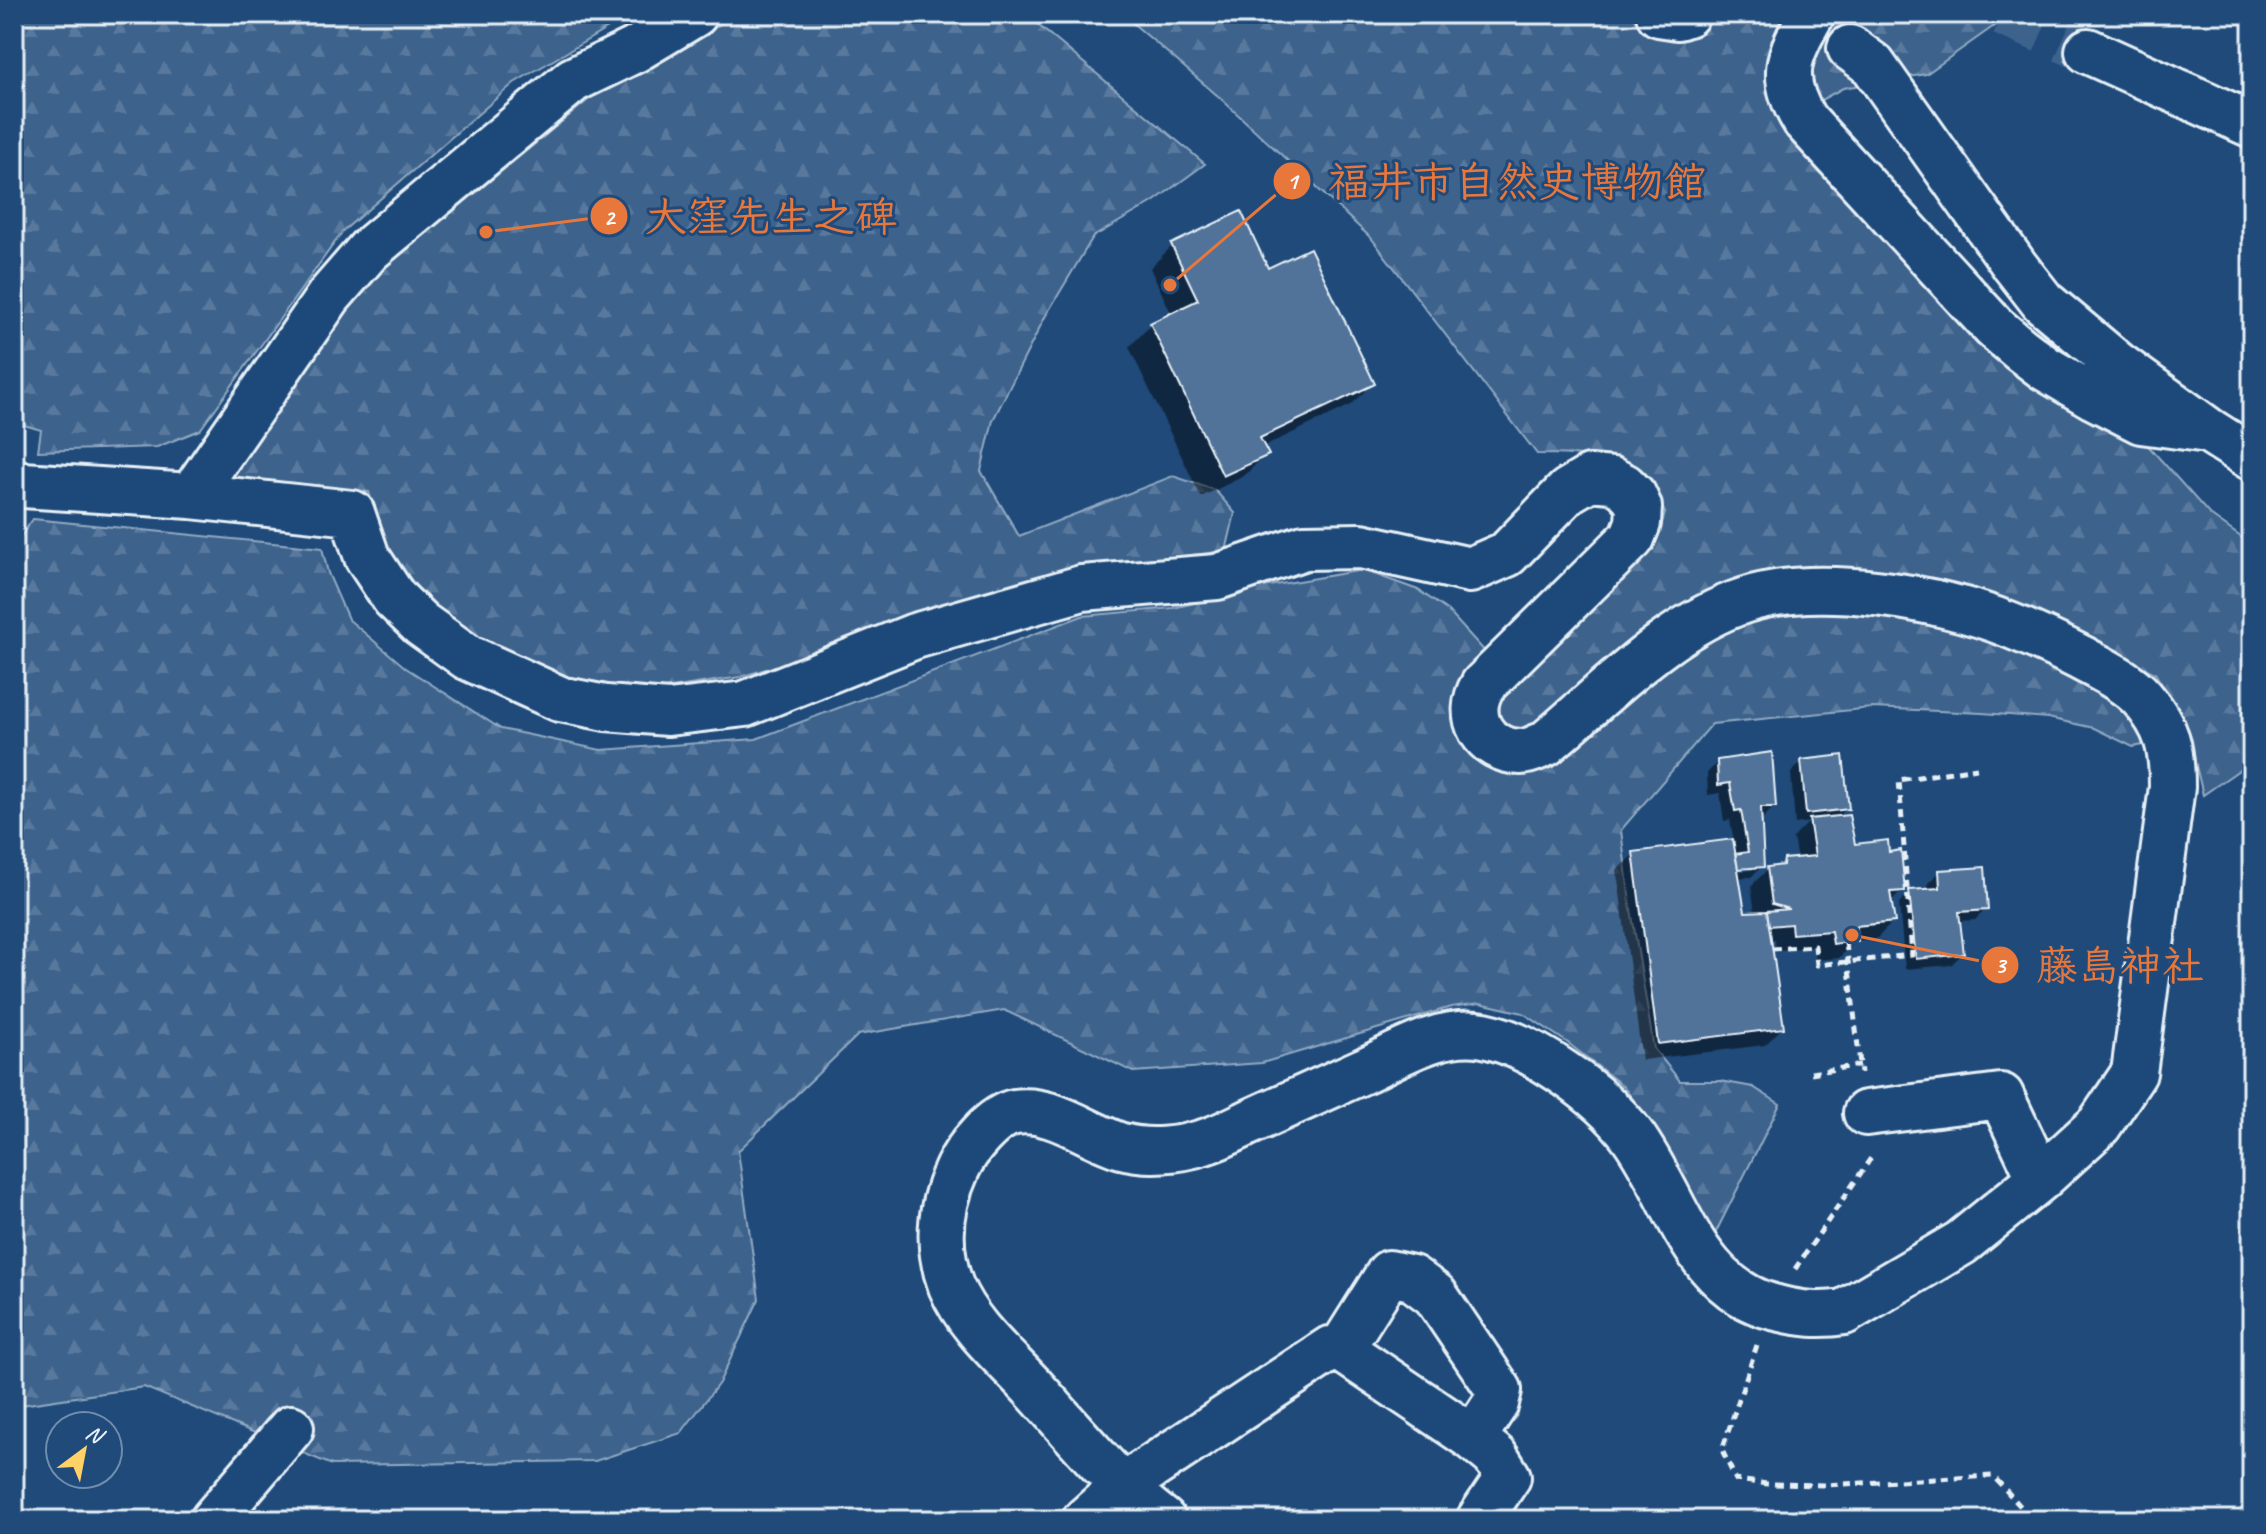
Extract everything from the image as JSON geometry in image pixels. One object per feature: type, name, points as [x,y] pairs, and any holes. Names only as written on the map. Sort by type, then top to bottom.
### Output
[{"type":"street","points":[[191,496],[329,296],[369,250],[573,80],[635,50],[695,14]]},
{"type":"street","points":[[1659,14],[1678,17],[1687,14]]},
{"type":"street","points":[[1812,14],[1790,59],[1789,82],[1796,106],[1805,121],[1994,327],[2045,368],[2141,421],[2208,430]]},
{"type":"street","points":[[1850,48],[1873,65],[2043,302],[2117,364],[2252,458]]},
{"type":"street","points":[[2088,51],[2252,125]]},
{"type":"street","points":[[17,489],[191,496],[352,513],[367,557],[394,598],[421,624],[467,657],[560,699],[606,708],[668,713],[745,704],[915,636],[1082,588],[1217,577],[1304,547],[1361,546],[1470,570],[1507,554],[1568,491],[1590,478],[1602,477],[1624,486],[1634,496],[1639,507],[1638,523],[1632,538],[1483,685],[1476,697],[1476,723],[1487,739],[1506,750],[1524,752],[1545,744],[1664,644],[1707,616],[1747,599],[1787,592],[1882,594],[1957,608],[2007,624],[2102,669],[2140,695],[2163,728],[2172,755],[2172,787],[2134,1073],[2099,1125],[2040,1179],[1961,1243],[1844,1312],[1805,1315],[1738,1294],[1717,1274],[1679,1220],[1632,1135],[1604,1104],[1574,1080],[1511,1044],[1481,1035],[1450,1034],[1205,1142],[1164,1150],[1124,1147],[1040,1113],[1012,1112],[976,1139],[961,1161],[943,1205],[941,1232],[952,1287],[973,1323],[1123,1486],[1163,1520]]},
{"type":"street","points":[[1866,1113],[2001,1096],[2040,1179]]},
{"type":"street","points":[[1341,1349],[1389,1273],[1412,1278],[1435,1295],[1499,1390],[1496,1403],[1473,1438]]},
{"type":"street","points":[[1085,1520],[1123,1486],[1330,1349],[1341,1349],[1495,1456],[1508,1477],[1479,1520]]},
{"type":"street","points":[[213,1520],[291,1428]]},
{"type":"path","points":[[1772,949],[1815,946],[1817,965],[1912,955],[1899,780],[1977,768]]},
{"type":"path","points":[[1811,1073],[1860,1065]]},
{"type":"path","points":[[1770,1306],[1722,1450],[1736,1480],[1824,1485],[1993,1476],[2033,1520]]},
{"type":"green space","points":[[14,14],[632,14],[514,83],[343,231],[200,430],[157,447],[38,451],[41,430],[14,422]]},
{"type":"green space","points":[[737,14],[1025,14],[1205,164],[1153,202],[1093,237],[1045,317],[993,420],[981,471],[1019,536],[1173,476],[1215,490],[1235,513],[1226,551],[1082,568],[740,677],[658,690],[576,683],[495,654],[434,609],[383,543],[369,492],[221,481],[342,311],[383,269],[593,96],[652,66]]},
{"type":"green space","points":[[1122,14],[2011,14],[1926,74],[1843,88],[1819,101],[1801,126],[2143,440],[2210,515],[2252,545],[2252,761],[2203,795],[2179,713],[2155,673],[2108,649],[1796,574],[1539,733],[1520,736],[1500,723],[1499,699],[1656,543],[1665,513],[1655,491],[1640,475],[1613,462],[1582,456],[1537,454],[1372,239],[1218,96]]},
{"type":"green space","points":[[33,519],[322,548],[328,573],[348,619],[406,668],[501,729],[601,750],[756,739],[1082,616],[1173,608],[1263,587],[1363,570],[1418,590],[1448,611],[1489,656],[1494,766],[1512,775],[1532,774],[1693,649],[1738,624],[1794,608],[1883,611],[2003,640],[2131,710],[2148,744],[2133,747],[2094,728],[2048,718],[1982,713],[1872,708],[1712,724],[1621,830],[1654,1049],[1680,1081],[1720,1081],[1753,1087],[1780,1104],[1710,1244],[1663,1145],[1623,1086],[1523,1013],[1480,1003],[1451,1007],[1262,1063],[1133,1072],[1004,1010],[858,1035],[738,1151],[759,1299],[719,1383],[681,1433],[595,1461],[332,1465],[144,1387],[14,1406],[14,546]]},
{"type":"building","points":[[1241,211],[1268,268],[1310,248],[1375,384],[1260,438],[1269,455],[1223,476],[1150,323],[1198,300],[1171,244]]},
{"type":"building","points":[[1772,752],[1776,807],[1761,807],[1764,867],[1738,869],[1735,854],[1748,852],[1741,810],[1735,811],[1730,783],[1718,785],[1717,760]]},
{"type":"building","points":[[1843,755],[1849,809],[1806,814],[1801,760]]},
{"type":"building","points":[[1849,815],[1855,844],[1888,840],[1889,852],[1901,850],[1905,891],[1890,892],[1895,922],[1856,926],[1858,941],[1833,944],[1831,931],[1792,934],[1791,924],[1769,926],[1767,911],[1789,909],[1772,904],[1767,867],[1783,865],[1784,859],[1815,856],[1809,819]]},
{"type":"building","points":[[1733,839],[1745,912],[1767,911],[1784,1028],[1658,1044],[1633,852]]},
{"type":"building","points":[[1985,867],[1988,910],[1959,912],[1964,954],[1916,959],[1909,890],[1940,888],[1939,870]]},
{"type":"tunnel","points":[[2002,14],[2088,51]]},
{"type":"place","name":"大窪先生之碑","points":[[486,232]]},
{"type":"place","name":"福井市自然史博物館","points":[[1170,285]]},
{"type":"place","name":"藤島神社","points":[[1852,935]]}]
